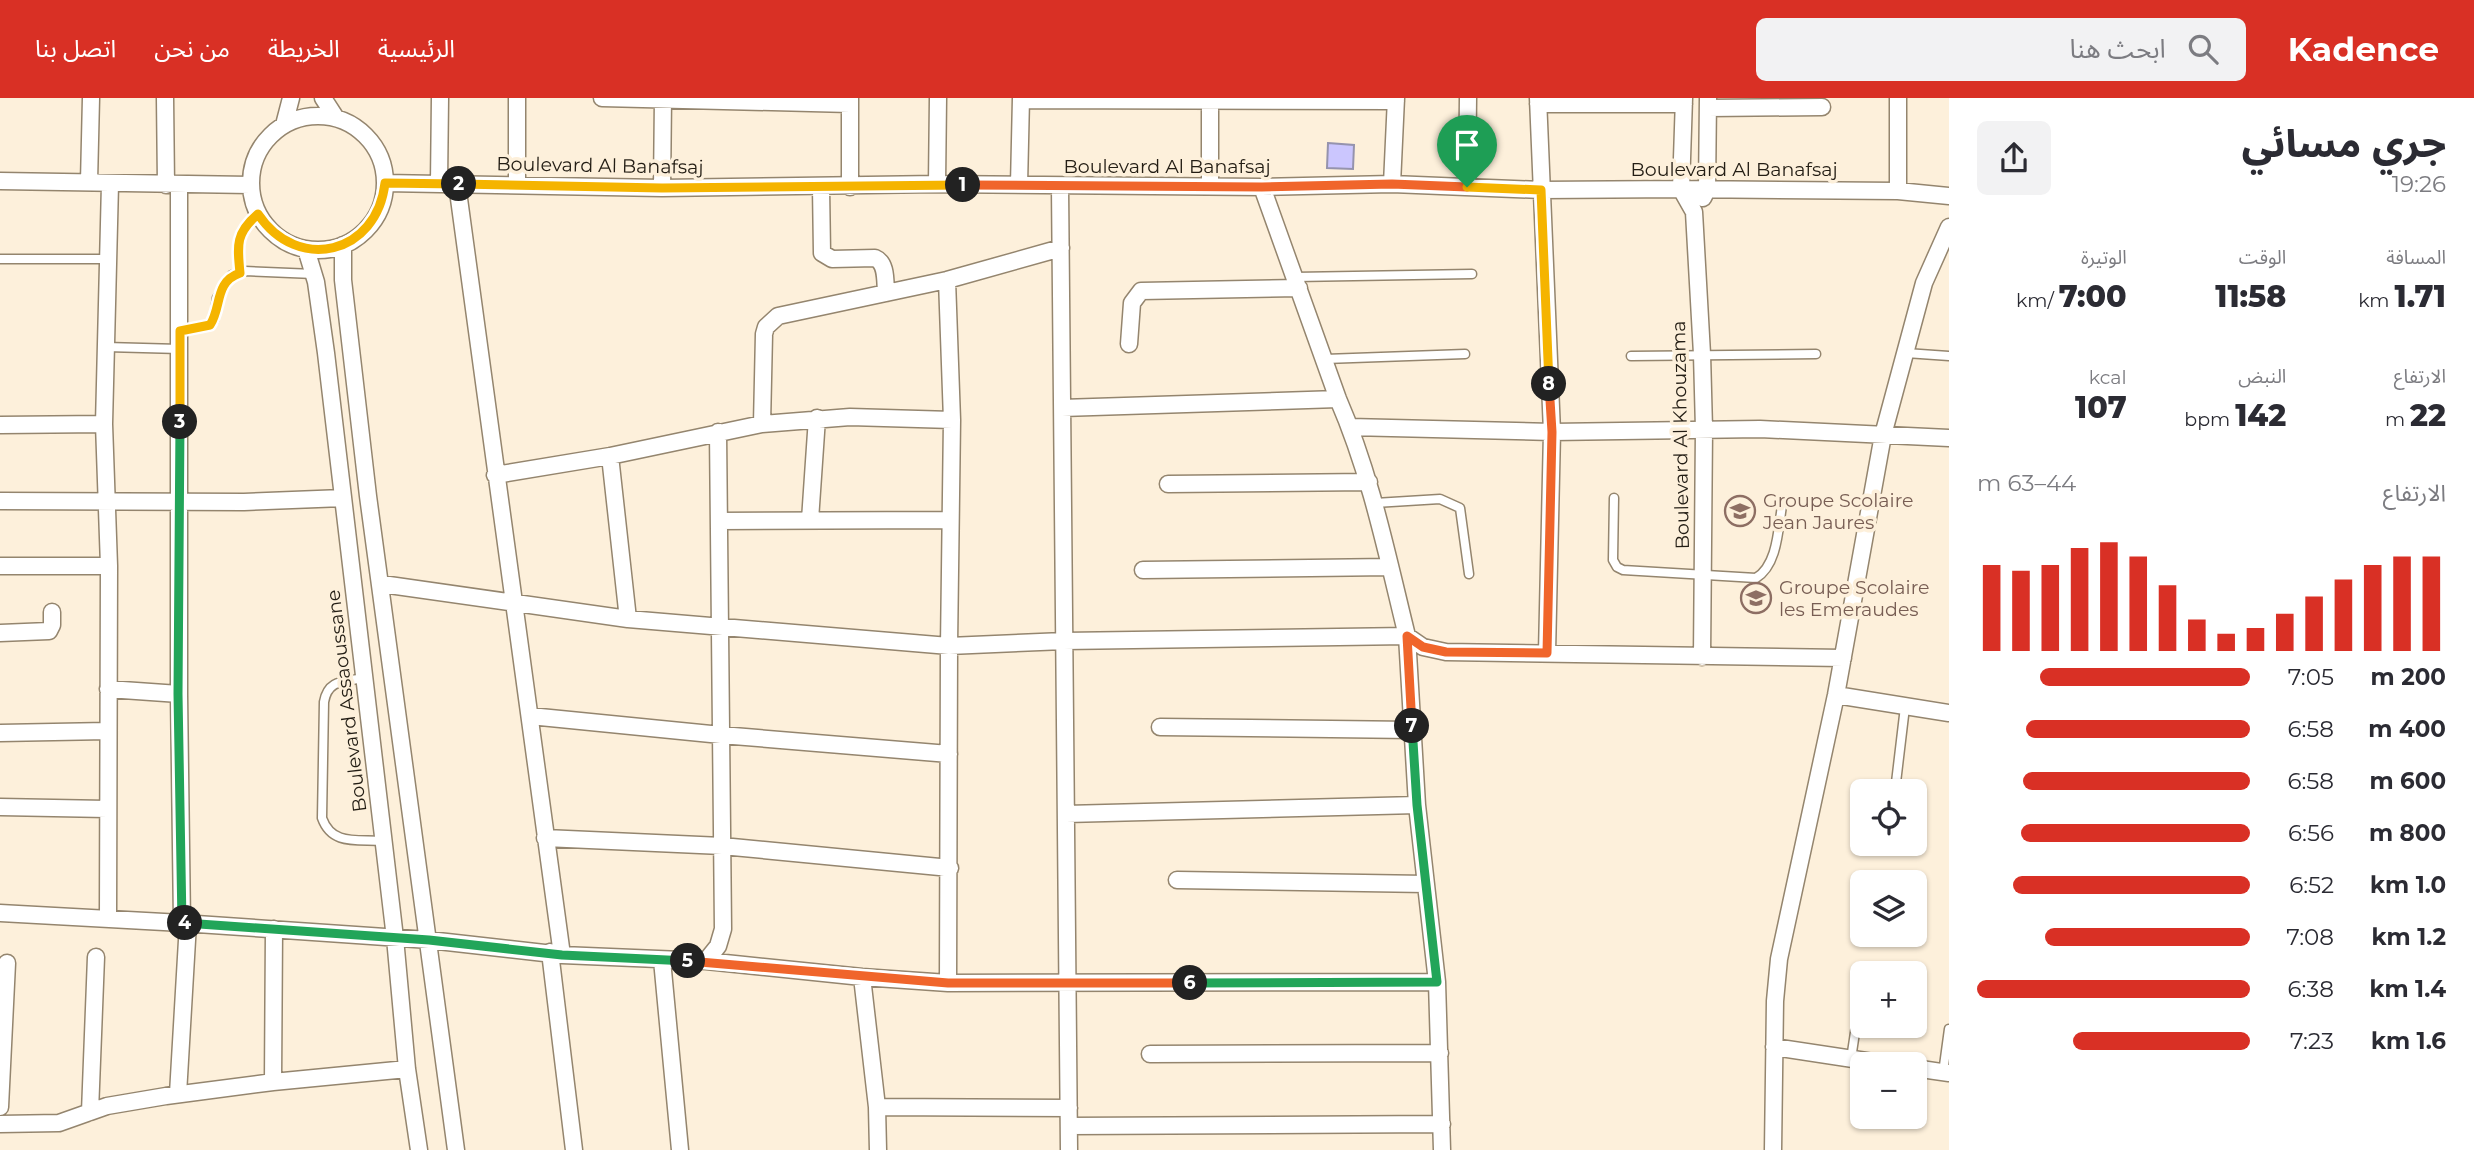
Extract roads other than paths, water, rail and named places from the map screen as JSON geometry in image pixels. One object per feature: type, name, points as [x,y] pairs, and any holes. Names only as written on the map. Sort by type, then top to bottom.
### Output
[{"type":"street","points":[[89,182],[91,98]]},
{"type":"street","points":[[165,98],[173,185],[180,331],[178,694],[185,923],[178,1094]]},
{"type":"street","points":[[284,125],[291,98]]},
{"type":"street","points":[[323,98],[335,118]]},
{"type":"street","points":[[439,183],[440,98]]},
{"type":"street","points":[[517,98],[517,184]]},
{"type":"street","points":[[601,98],[850,101],[850,187]]},
{"type":"street","points":[[937,184],[938,98]]},
{"type":"street","points":[[1467,187],[1468,98]]},
{"type":"street","points":[[1898,98],[1898,191]]},
{"type":"street","points":[[662,188],[663,99]]},
{"type":"street","points":[[1019,186],[1021,99],[1396,99],[1392,184]]},
{"type":"street","points":[[1210,99],[1210,186]]},
{"type":"street","points":[[1547,653],[1552,432],[1538,101],[1684,101],[1681,189],[1695,212]]},
{"type":"street","points":[[1695,212],[1707,190],[1708,103],[1822,107]]},
{"type":"street","points":[[308,116],[335,118],[361,132],[371,142],[383,169],[383,199],[377,214],[363,232],[344,245],[325,250],[306,249],[283,240],[265,224],[258,214],[250,185],[251,173],[265,140],[284,125],[308,116]]},
{"type":"street","points":[[0,181],[250,185]]},
{"type":"street","name":"Boulevard Al Banafsaj","points":[[385,183],[662,188],[937,184],[1060,187],[1392,184],[1541,190],[1898,191],[1949,195]]},
{"type":"street","points":[[108,919],[109,566],[104,424],[110,184]]},
{"type":"street","points":[[457,184],[545,838],[574,1150]]},
{"type":"street","points":[[821,187],[822,253],[832,259],[875,258],[880,261],[883,265],[886,293]]},
{"type":"street","points":[[1060,187],[1069,1150]]},
{"type":"street","points":[[1262,187],[1375,503],[1407,636],[1417,805],[1437,982],[1442,1150]]},
{"type":"street","name":"Boulevard Al Khouzama","points":[[1695,212],[1704,429],[1702,657]]},
{"type":"street","points":[[1773,1150],[1774,1047],[1779,959],[1836,695],[1883,435],[1924,283],[1949,227]]},
{"type":"street","points":[[344,245],[343,279],[351,349],[456,1150]]},
{"type":"street","points":[[762,424],[765,327],[778,316],[947,280],[1061,248]]},
{"type":"street","name":"Boulevard Assaoussane","points":[[306,249],[313,274],[326,353],[395,938],[407,1069],[419,1150]]},
{"type":"street","points":[[947,280],[952,420],[948,646],[948,983]]},
{"type":"street","points":[[1129,344],[1132,303],[1141,291],[1297,283]]},
{"type":"street","points":[[1062,408],[1338,398]]},
{"type":"street","points":[[495,475],[610,456],[762,424],[817,418],[952,420]]},
{"type":"street","points":[[810,520],[817,418]]},
{"type":"street","points":[[0,425],[104,424]]},
{"type":"street","points":[[1350,427],[1552,432],[1704,429],[1949,438]]},
{"type":"street","points":[[706,961],[718,946],[723,929],[719,432]]},
{"type":"street","points":[[610,456],[628,619]]},
{"type":"street","points":[[1168,484],[1368,482]]},
{"type":"street","points":[[0,501],[302,501],[343,498]]},
{"type":"street","points":[[719,521],[950,520]]},
{"type":"street","points":[[0,566],[109,566]]},
{"type":"street","points":[[1143,570],[1390,567]]},
{"type":"street","points":[[382,584],[628,619],[948,646],[1064,641],[1407,636],[1423,647],[1446,652],[1843,658]]},
{"type":"street","points":[[0,633],[49,631],[52,612]]},
{"type":"street","points":[[107,689],[178,694]]},
{"type":"street","points":[[1836,695],[1949,713]]},
{"type":"street","points":[[530,716],[949,754]]},
{"type":"street","points":[[1160,727],[1412,730]]},
{"type":"street","points":[[0,733],[107,731]]},
{"type":"street","points":[[1066,814],[1417,805]]},
{"type":"street","points":[[0,807],[107,809]]},
{"type":"street","points":[[545,838],[722,846],[950,868]]},
{"type":"street","points":[[1177,880],[1426,884]]},
{"type":"street","points":[[0,913],[429,940],[556,953],[706,961],[948,983],[1437,982]]},
{"type":"street","points":[[273,1082],[274,929]]},
{"type":"street","points":[[90,1112],[96,957]]},
{"type":"street","points":[[662,960],[680,1150]]},
{"type":"street","points":[[0,1107],[7,964]]},
{"type":"street","points":[[862,977],[877,1107],[878,1150]]},
{"type":"street","points":[[1774,1047],[1850,1059]]},
{"type":"street","points":[[1150,1054],[1440,1053]]},
{"type":"street","points":[[0,1124],[59,1123],[107,1106],[178,1094],[407,1069]]},
{"type":"street","points":[[1927,1070],[1946,1073]]},
{"type":"street","points":[[877,1107],[1069,1108]]},
{"type":"street","points":[[1069,1126],[1443,1124]]},
{"type":"lane","points":[[240,273],[239,255],[243,227],[258,214]]},
{"type":"lane","points":[[0,259],[108,259]]},
{"type":"lane","points":[[180,331],[210,325],[223,288],[233,275],[265,271],[313,274]]},
{"type":"lane","points":[[1297,283],[1472,274]]},
{"type":"lane","points":[[106,347],[180,349]]},
{"type":"lane","points":[[1906,353],[1949,356]]},
{"type":"lane","points":[[1325,359],[1465,354]]},
{"type":"lane","points":[[1631,356],[1816,354]]},
{"type":"lane","points":[[1614,498],[1613,561],[1616,567],[1623,570],[1756,578],[1764,573],[1771,561],[1783,500]]},
{"type":"lane","points":[[1375,503],[1440,499],[1460,508],[1469,574]]},
{"type":"lane","points":[[364,678],[333,684],[326,690],[323,818],[327,831],[338,838],[383,841]]},
{"type":"lane","points":[[1896,779],[1905,707]]},
{"type":"lane","points":[[1946,1073],[1949,1029]]},
{"type":"place","name":"Groupe Scolaire Jean Jaures","points":[[1740,511]]},
{"type":"place","name":"Groupe Scolaire les Emeraudes","points":[[1756,598]]}]
